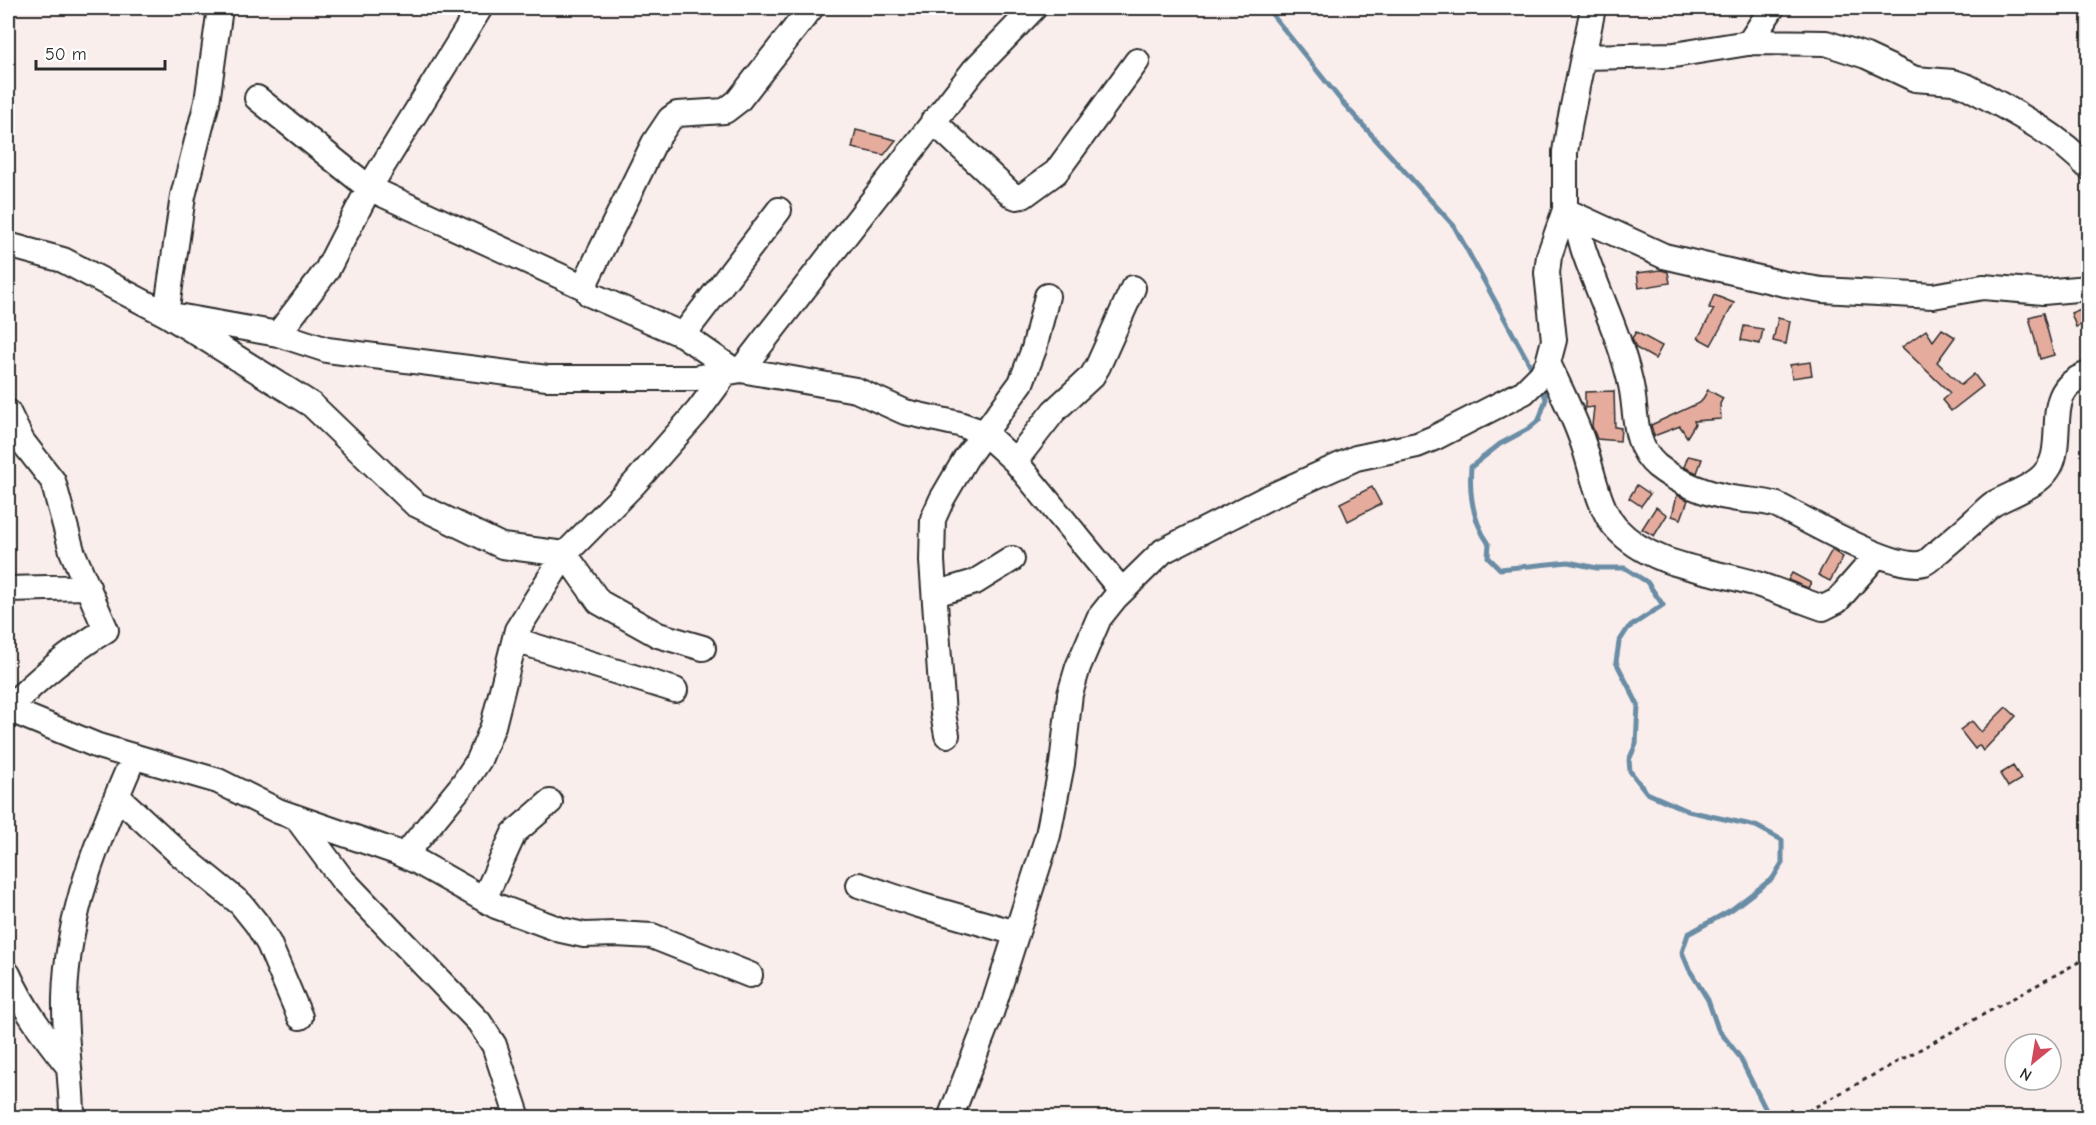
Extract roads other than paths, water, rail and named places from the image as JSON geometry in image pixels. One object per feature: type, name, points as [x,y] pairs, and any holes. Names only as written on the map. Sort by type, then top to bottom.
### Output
[{"type":"street","points":[[166,314],[183,196],[207,102],[220,8]]},
{"type":"street","points":[[278,334],[327,270],[369,188],[480,8]]},
{"type":"street","points":[[585,288],[587,279],[654,143],[670,119],[677,114],[724,111],[738,101],[811,8]]},
{"type":"street","points":[[405,855],[463,784],[478,760],[493,726],[517,630],[565,554],[634,484],[734,371],[868,208],[974,69],[1034,8]]},
{"type":"street","points":[[1593,8],[1565,152],[1570,213],[1612,325],[1631,385],[1635,427],[1646,452],[1655,464],[1672,476],[1704,492],[1777,505],[1877,555],[1909,563],[1924,563],[1990,506],[2036,484],[2050,467],[2055,454],[2059,405],[2067,388],[2074,379],[2088,374]]},
{"type":"street","points":[[1749,43],[1772,8]]},
{"type":"street","points":[[1583,57],[1674,55],[1749,43],[1826,43],[1866,56],[1915,79],[1953,82],[1968,87],[2051,135],[2073,151],[2088,167]]},
{"type":"street","points":[[933,121],[1012,195],[1023,196],[1056,172],[1137,61]]},
{"type":"street","points":[[256,98],[369,188],[585,288],[589,294],[683,335],[734,371]]},
{"type":"street","points":[[683,335],[779,210]]},
{"type":"street","points":[[1570,213],[1664,256],[1785,284],[1822,290],[1933,296],[1983,287],[2043,292],[2088,288]]},
{"type":"street","points":[[950,1118],[991,1013],[1048,835],[1062,764],[1070,694],[1077,668],[1099,618],[1121,590],[1163,551],[1258,503],[1356,458],[1417,445],[1524,392],[1541,375],[1548,363],[1554,340],[1547,273],[1549,256],[1570,213]]},
{"type":"street","points":[[8,245],[63,260],[166,314],[312,405],[415,504],[502,546],[565,554],[599,602],[658,635],[704,648]]},
{"type":"street","points":[[1015,461],[1054,411],[1092,376],[1133,288]]},
{"type":"street","points":[[947,735],[943,714],[932,561],[933,519],[966,458],[1021,383],[1034,349],[1047,296]]},
{"type":"street","points":[[166,314],[278,334],[327,350],[547,378],[695,378],[734,371],[856,390],[905,412],[958,424],[985,435],[1015,461],[1121,590]]},
{"type":"street","points":[[1548,363],[1583,441],[1604,506],[1616,527],[1643,550],[1658,558],[1749,582],[1823,608],[1837,601],[1877,555]]},
{"type":"street","points":[[8,412],[22,441],[54,481],[72,551],[106,630],[32,684],[8,709],[98,746],[218,781],[278,811],[405,855],[496,906],[561,930],[584,935],[652,936],[750,975]]},
{"type":"street","points":[[935,594],[975,582],[1012,560]]},
{"type":"street","points":[[8,589],[88,587]]},
{"type":"street","points":[[514,640],[675,690]]},
{"type":"street","points":[[72,1118],[65,999],[77,907],[93,851],[134,756]]},
{"type":"street","points":[[117,796],[182,856],[241,904],[269,944],[300,1017]]},
{"type":"street","points":[[484,899],[514,833],[550,802]]},
{"type":"street","points":[[296,817],[342,879],[479,1022],[494,1045],[518,1118]]},
{"type":"street","points":[[859,885],[1016,933]]},
{"type":"street","points":[[8,974],[15,1004],[69,1067]]},
{"type":"waterway","points":[[1267,8],[1343,103],[1454,226],[1535,374]]},
{"type":"waterway","points":[[1541,385],[1546,399],[1539,420],[1528,429],[1500,444],[1471,467],[1473,507],[1479,526],[1489,544],[1488,557],[1500,569],[1568,562],[1597,568],[1625,568],[1647,582],[1663,605],[1628,628],[1619,642],[1616,662],[1638,705],[1636,744],[1629,760],[1630,771],[1647,793],[1688,811],[1756,826],[1782,840],[1782,863],[1773,878],[1731,910],[1688,934],[1682,952],[1689,969],[1708,1000],[1718,1029],[1739,1056],[1770,1118]]}]
